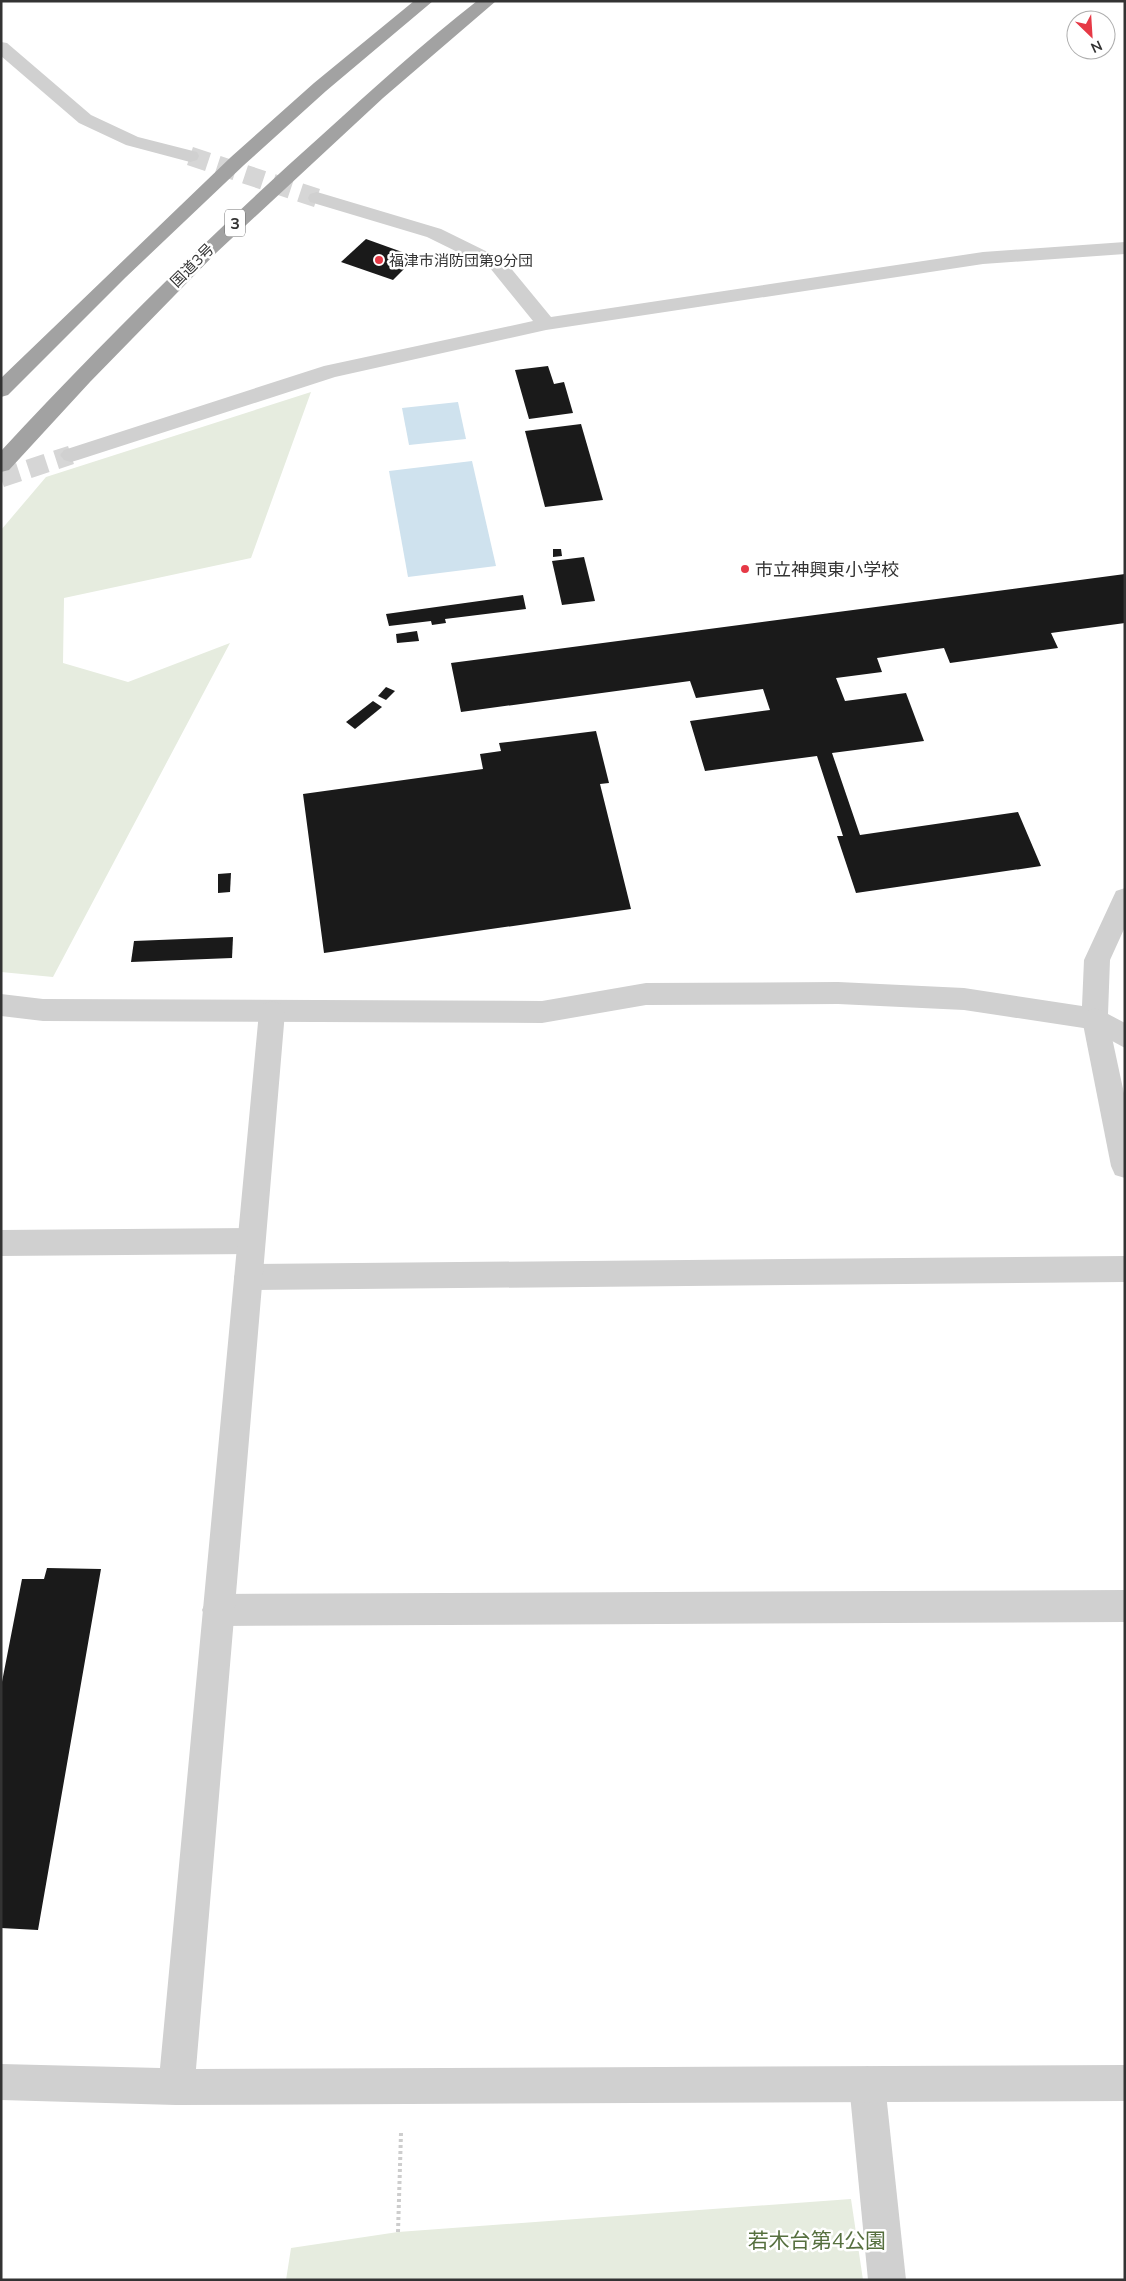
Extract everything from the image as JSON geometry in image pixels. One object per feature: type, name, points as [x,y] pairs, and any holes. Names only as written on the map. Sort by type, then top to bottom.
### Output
[{"type":"highway","points":[[1,390],[204,191],[321,86],[425,1]]},
{"type":"highway","name":"国道3号","points":[[1,465],[135,322],[258,201],[373,98],[488,1]]},
{"type":"street","points":[[1,47],[85,119],[132,141],[190,156]]},
{"type":"street","points":[[317,198],[434,233],[497,264],[546,324]]},
{"type":"street","points":[[71,455],[332,371],[546,324],[983,258],[1125,248]]},
{"type":"street","points":[[1125,898],[1097,960],[1095,1019],[1125,1166]]},
{"type":"street","points":[[1,1005],[43,1010],[542,1012],[646,994],[838,993],[964,999],[1095,1019],[1125,1037]]},
{"type":"street","points":[[176,2087],[272,1012]]},
{"type":"street","points":[[1,1243],[251,1241]]},
{"type":"street","points":[[248,1277],[1125,1269]]},
{"type":"street","points":[[218,1610],[1125,1606]]},
{"type":"street","points":[[1,2082],[176,2087],[1125,2083]]},
{"type":"street","points":[[867,2084],[887,2280]]},
{"type":"path","points":[[398,2232],[403,2086]]},
{"type":"green space","points":[[311,392],[251,558],[64,598],[63,663],[128,682],[230,643],[53,977],[1,972],[1,530],[46,477]]},
{"type":"green space","name":"若木台第4公園","points":[[851,2199],[863,2280],[286,2280],[291,2248],[398,2232]]},
{"type":"water","points":[[458,402],[466,439],[409,445],[402,408]]},
{"type":"water","points":[[472,461],[496,566],[408,577],[389,471]]},
{"type":"building","name":"福津市消防団第9分団","points":[[366,239],[416,257],[393,280],[341,262]]},
{"type":"building","points":[[548,366],[554,384],[564,382],[573,413],[529,419],[515,370]]},
{"type":"building","points":[[581,424],[603,500],[545,507],[525,431]]},
{"type":"building","points":[[553,549],[561,549],[562,556],[553,557]]},
{"type":"building","points":[[584,557],[595,601],[562,605],[552,561]]},
{"type":"building","points":[[1125,574],[1125,623],[1051,633],[1058,648],[950,663],[944,648],[877,658],[882,672],[836,678],[845,701],[906,693],[924,741],[832,753],[860,835],[1018,812],[1041,866],[856,893],[837,836],[843,836],[817,756],[705,771],[690,721],[770,710],[763,689],[696,698],[690,681],[461,712],[451,663]]},
{"type":"building","points":[[523,595],[526,609],[445,619],[446,623],[432,625],[431,621],[389,626],[386,614]]},
{"type":"building","points":[[417,631],[419,641],[397,643],[396,634]]},
{"type":"building","points":[[386,687],[395,691],[386,700],[378,696]]},
{"type":"building","points":[[373,701],[382,707],[355,729],[346,722]]},
{"type":"building","points":[[596,731],[609,783],[600,784],[631,909],[324,953],[303,794],[483,769],[480,754],[501,751],[499,743]]},
{"type":"building","points":[[231,873],[230,892],[218,893],[218,874]]},
{"type":"building","points":[[233,937],[232,958],[131,962],[134,941]]},
{"type":"building","points":[[47,1568],[101,1569],[38,1930],[1,1928],[1,1687],[22,1579],[44,1579]]},
{"type":"tunnel","points":[[190,156],[317,198]]},
{"type":"tunnel","points":[[1,478],[71,455]]},
{"type":"place","name":"福津市消防団第9分団","points":[[379,260]]},
{"type":"place","name":"市立神興東小学校","points":[[745,569]]}]
